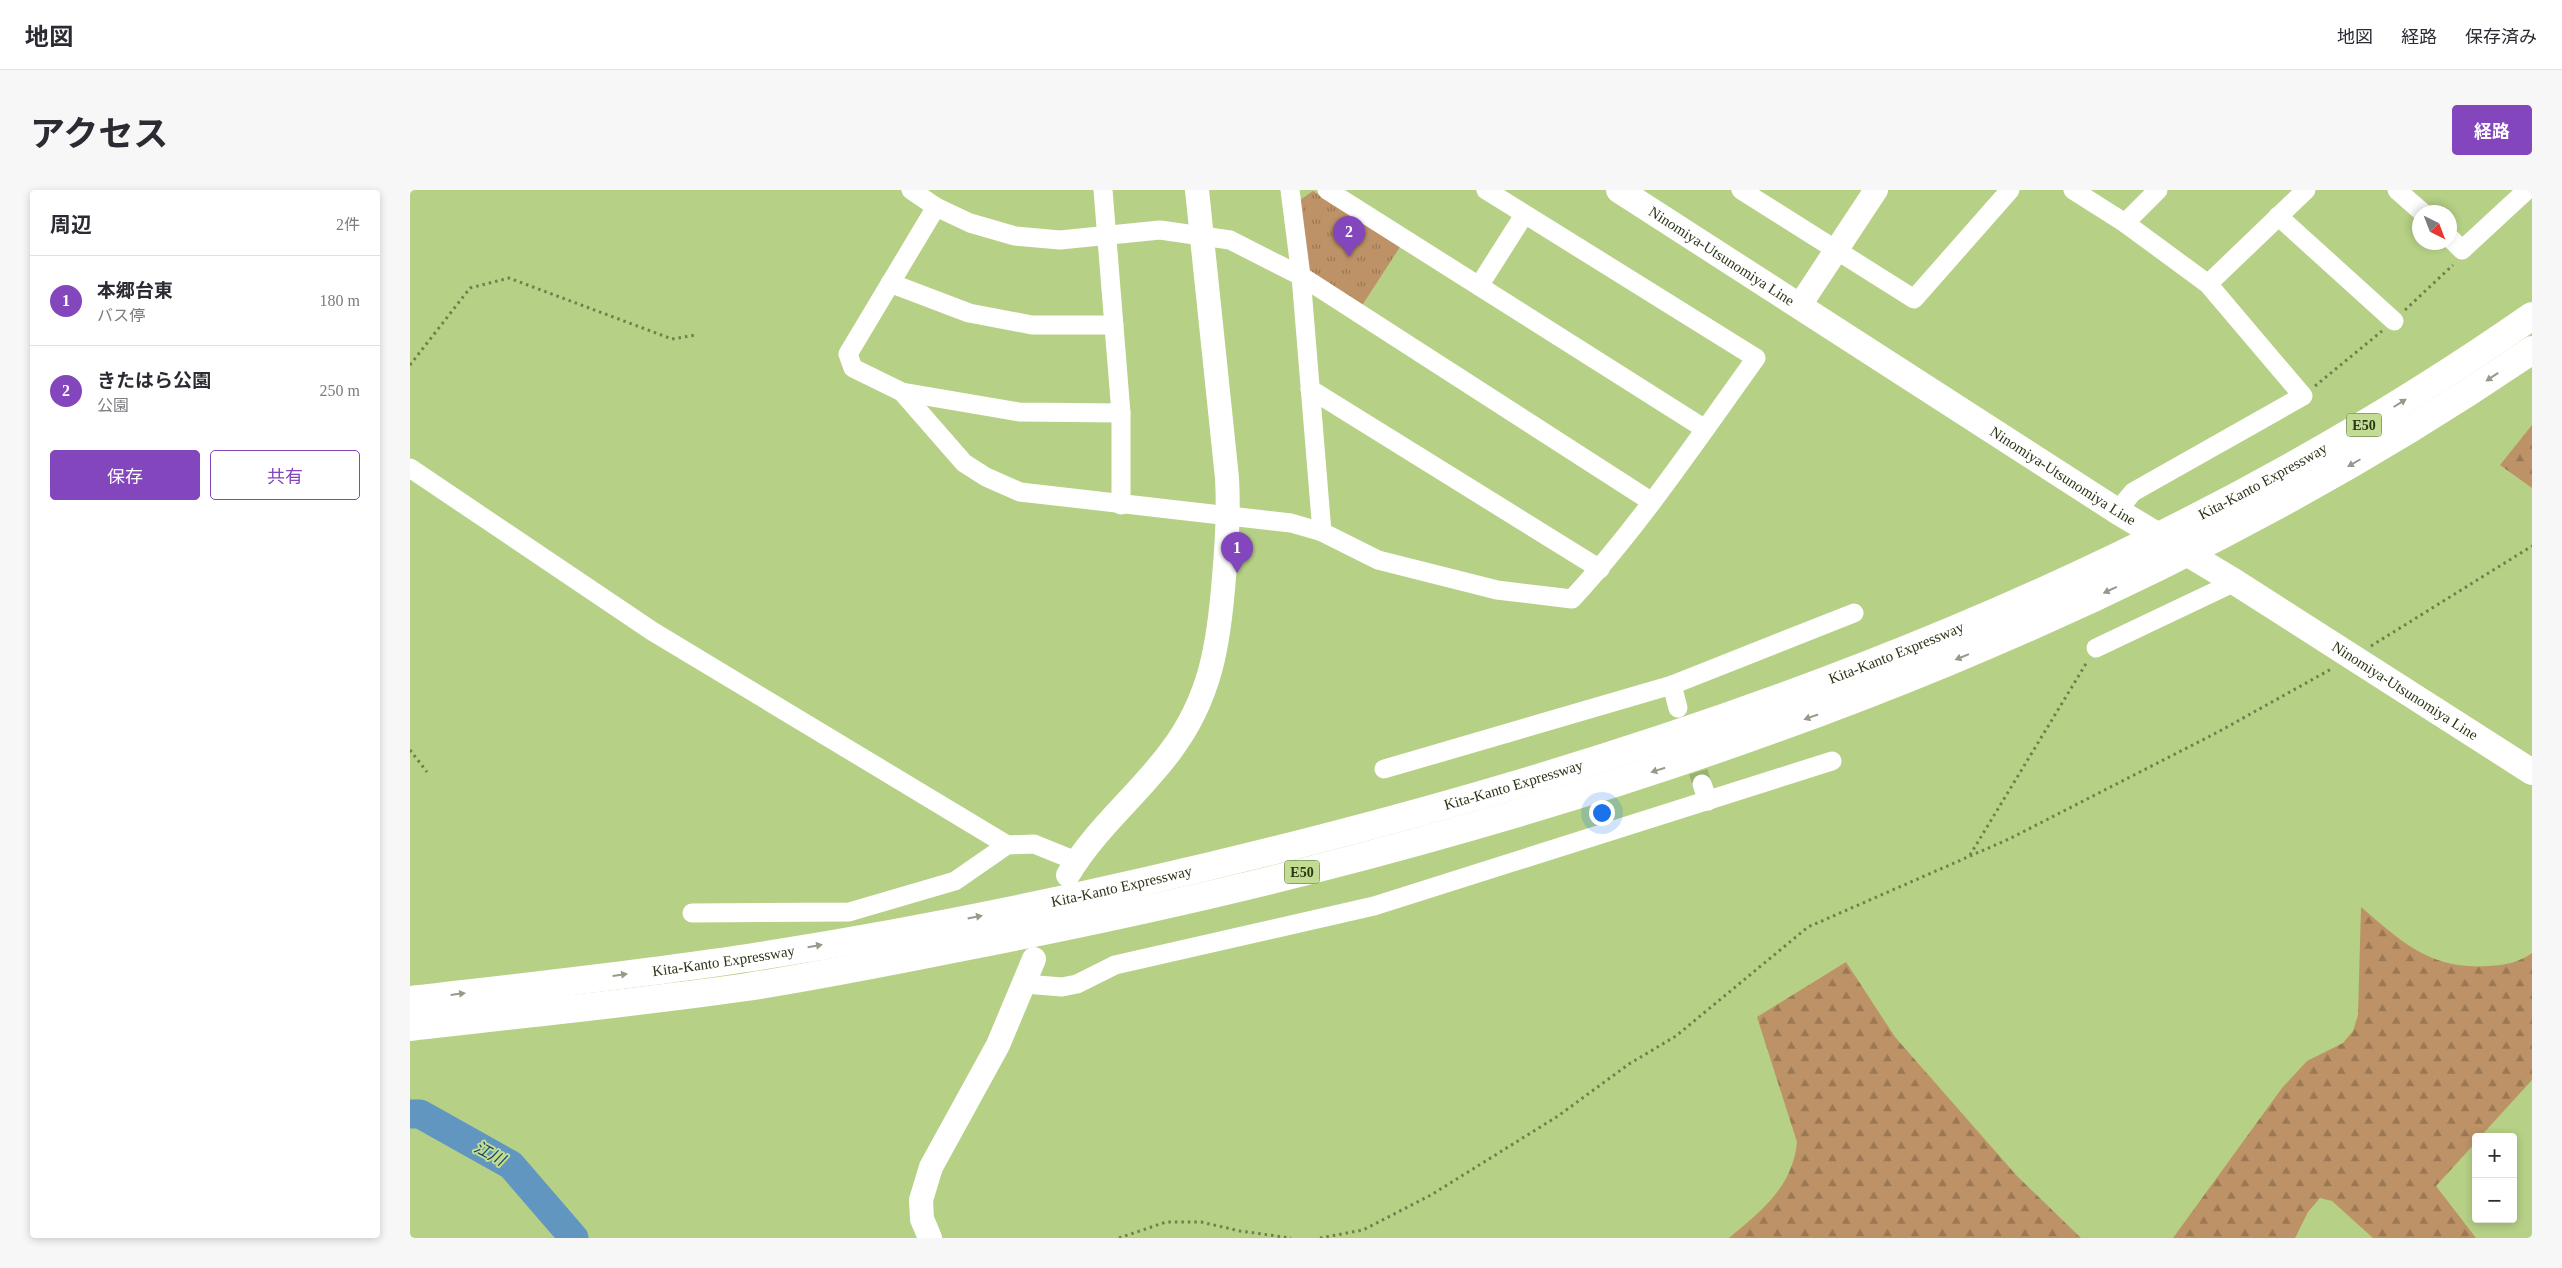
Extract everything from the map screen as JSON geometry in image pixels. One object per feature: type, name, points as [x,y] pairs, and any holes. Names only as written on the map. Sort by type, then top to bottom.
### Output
[{"type":"highway","name":"Kita-Kanto Expressway","points":[[410,1000],[736,960],[903,931],[1075,898],[1228,863],[1399,819],[1518,786],[1661,740],[1815,687],[1971,624],[2130,552],[2190,522],[2360,428],[2475,356],[2532,316]]},
{"type":"highway","name":"Kita-Kanto Expressway","points":[[410,1027],[752,986],[912,958],[1068,927],[1230,890],[1406,846],[1535,809],[1678,764],[1823,712],[1986,648],[2155,570],[2220,537],[2377,450],[2532,350]]},
{"type":"main road","name":"Ninomiya-Utsunomiya Line","points":[[1619,190],[2117,511],[2234,582],[2532,772]]},
{"type":"street","points":[[912,190],[936,207],[970,223],[1015,236],[1060,240],[1160,230],[1230,240],[1301,276],[1652,502]]},
{"type":"street","points":[[1103,190],[1121,413],[1121,505]]},
{"type":"street","points":[[692,913],[849,912],[954,881],[1007,846],[1034,844],[1072,868],[1098,833],[1144,785],[1171,751],[1205,692],[1220,636],[1229,514],[1227,478],[1197,190]]},
{"type":"street","points":[[1290,190],[1301,276],[1322,532]]},
{"type":"street","points":[[1327,190],[1705,429]]},
{"type":"street","points":[[902,392],[964,463],[986,477],[1020,492],[1121,505],[1229,514],[1291,523],[1322,532],[1378,560],[1497,590],[1572,599],[1600,569],[1652,502],[1756,358],[1486,190]]},
{"type":"street","points":[[1800,306],[1876,190]]},
{"type":"street","points":[[1753,193],[1836,250],[1914,299],[2010,190]]},
{"type":"street","points":[[2073,190],[2125,222],[2208,284],[2303,396],[2133,492],[2117,511]]},
{"type":"street","points":[[2125,222],[2158,190]]},
{"type":"street","points":[[2208,284],[2306,190]]},
{"type":"street","points":[[2457,245],[2462,250],[2527,190]]},
{"type":"street","points":[[2401,191],[2415,205]]},
{"type":"street","points":[[936,207],[848,354],[853,368],[902,392],[1019,412],[1121,413]]},
{"type":"street","points":[[1479,286],[1524,215]]},
{"type":"street","points":[[2278,216],[2394,321]]},
{"type":"street","points":[[890,283],[969,313],[1032,325],[1114,325]]},
{"type":"street","points":[[1310,388],[1600,569]]},
{"type":"street","points":[[410,468],[652,631],[1007,846]]},
{"type":"street","points":[[2096,648],[2234,582]]},
{"type":"street","points":[[1384,769],[1672,685],[1854,613]]},
{"type":"street","points":[[1672,685],[1678,708]]},
{"type":"street","points":[[1025,984],[1062,987],[1077,984],[1115,965],[1374,906],[1705,792],[1832,761]]},
{"type":"street","points":[[930,1238],[922,1220],[921,1200],[931,1167],[998,1045],[1034,959]]},
{"type":"path","points":[[410,365],[470,288],[509,278],[672,338],[696,335]]},
{"type":"path","points":[[1320,1238],[1364,1230],[1414,1204],[1558,1116],[1630,1064],[1676,1036],[1808,927],[2009,839],[2218,732],[2352,657],[2532,546]]},
{"type":"path","points":[[1969,856],[2096,648]]},
{"type":"path","points":[[410,750],[427,772]]},
{"type":"path","points":[[1120,1238],[1166,1222],[1201,1222],[1240,1231],[1291,1238]]},
{"type":"green space","points":[[1313,191],[1400,247],[1361,307],[1314,279],[1306,267],[1300,200]]},
{"type":"green space","points":[[2532,425],[2532,488],[2500,465]]},
{"type":"green space","points":[[2361,907],[2390,932],[2418,951],[2450,963],[2468,966],[2500,965],[2511,963],[2532,953],[2532,1080],[2484,1133],[2472,1133],[2472,1146],[2436,1186],[2476,1238],[2373,1238],[2332,1201],[2320,1198],[2308,1212],[2295,1238],[2173,1238],[2282,1088],[2307,1061],[2343,1043],[2353,1031],[2358,1015]]},
{"type":"green space","points":[[1846,962],[1895,1037],[2017,1176],[2081,1238],[1729,1238],[1774,1197],[1789,1172],[1797,1142],[1757,1017]]},
{"type":"waterway","name":"江川","points":[[410,1114],[420,1114],[511,1165],[574,1238]]},
{"type":"tunnel","points":[[1690,745],[1702,784]]},
{"type":"place","name":"きたはら公園","points":[[1349,257]]},
{"type":"place","name":"本郷台東","points":[[1237,573]]}]
